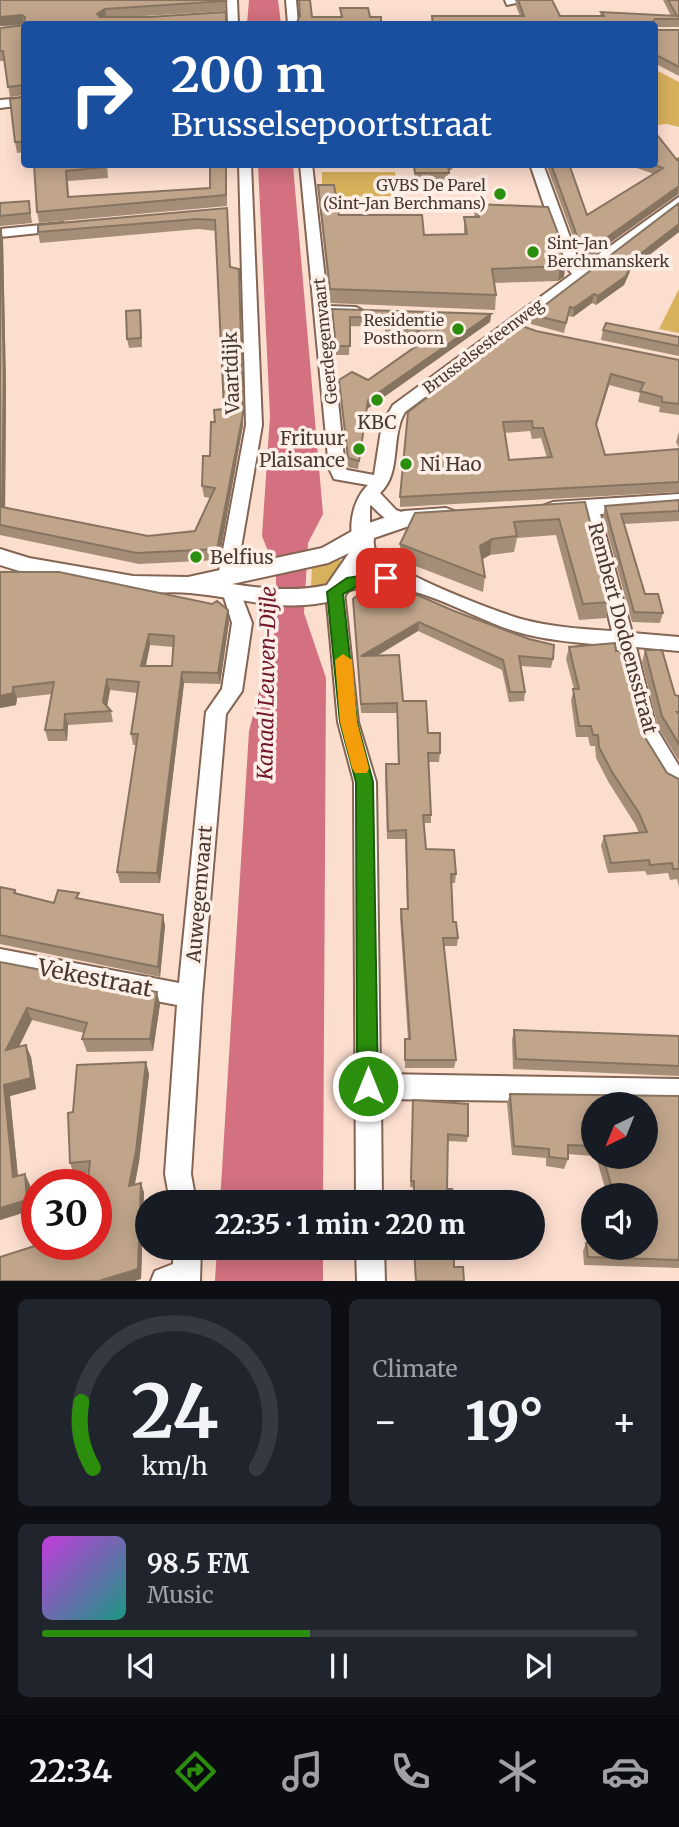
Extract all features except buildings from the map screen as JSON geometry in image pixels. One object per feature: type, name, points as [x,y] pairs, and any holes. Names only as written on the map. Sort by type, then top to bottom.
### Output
[{"type":"main road","points":[[525,511],[679,501]]},
{"type":"main road","points":[[229,585],[263,570],[328,555],[377,527],[404,519],[472,514]]},
{"type":"main road","points":[[0,557],[28,566],[133,584],[229,585],[262,597],[329,592],[360,557],[363,536]]},
{"type":"main road","points":[[0,568],[28,566]]},
{"type":"street","points":[[220,16],[233,20],[232,0]]},
{"type":"street","points":[[291,0],[293,21]]},
{"type":"street","points":[[0,104],[21,102]]},
{"type":"street","name":"Vaartdijk","points":[[229,585],[254,425],[239,211],[244,168]]},
{"type":"street","name":"Geerdegemvaart","points":[[306,168],[337,468],[340,475],[376,487]]},
{"type":"street","points":[[538,168],[572,264],[580,275]]},
{"type":"street","name":"Brusselsesteenweg","points":[[363,536],[359,517],[361,506],[376,487],[390,424],[399,409],[505,323],[580,275],[675,208]]},
{"type":"street","points":[[0,233],[82,225]]},
{"type":"street","points":[[322,310],[374,311]]},
{"type":"street","points":[[505,323],[535,334]]},
{"type":"street","points":[[376,487],[390,514],[404,519]]},
{"type":"street","name":"Rembert Dodoensstraat","points":[[592,507],[646,728],[659,755],[679,782]]},
{"type":"street","points":[[363,536],[366,551],[371,558],[404,580],[518,625],[563,634],[679,644]]},
{"type":"street","points":[[369,1190],[365,782],[348,722],[329,592],[353,582],[386,578],[404,580]]},
{"type":"street","name":"Auwegemvaart","points":[[181,1190],[178,1174],[190,996],[216,712],[232,691],[242,623],[229,585]]},
{"type":"street","name":"Vekestraat","points":[[0,960],[190,996]]},
{"type":"street","points":[[368,1086],[679,1091]]},
{"type":"street","points":[[370,1260],[371,1281]]},
{"type":"shaded area","points":[[658,71],[679,82],[679,127],[658,125]]},
{"type":"shaded area","points":[[322,172],[395,172],[398,196],[322,197]]},
{"type":"shaded area","points":[[679,289],[679,333],[659,329]]},
{"type":"shaded area","points":[[336,557],[342,562],[336,581],[311,590],[312,565]]},
{"type":"water","points":[[249,0],[278,0],[281,21],[247,21]]},
{"type":"water","name":"Kanaal Leuven-Dijle","points":[[258,168],[293,168],[323,514],[308,543],[304,613],[326,678],[323,1190],[221,1190],[249,731],[276,627],[276,555],[270,556],[262,536],[270,416]]},
{"type":"water","points":[[216,1260],[323,1260],[323,1281],[215,1281]]},
{"type":"slow traffic","points":[[343,660],[348,722],[361,768]]},
{"type":"place","name":"GVBS De Parel (Sint-Jan Berchmans)","points":[[500,194]]},
{"type":"place","name":"Sint-Jan Berchmanskerk","points":[[533,252]]},
{"type":"place","name":"Residentie Posthoorn","points":[[458,329]]},
{"type":"place","name":"KBC","points":[[377,400]]},
{"type":"place","name":"Frituur Plaisance","points":[[359,449]]},
{"type":"place","name":"Ni Hao","points":[[406,464]]},
{"type":"place","name":"Belfius","points":[[196,557]]},
{"type":"route","points":[[368,1086],[365,782],[348,722],[335,592],[339,587],[353,582],[386,578]]}]
